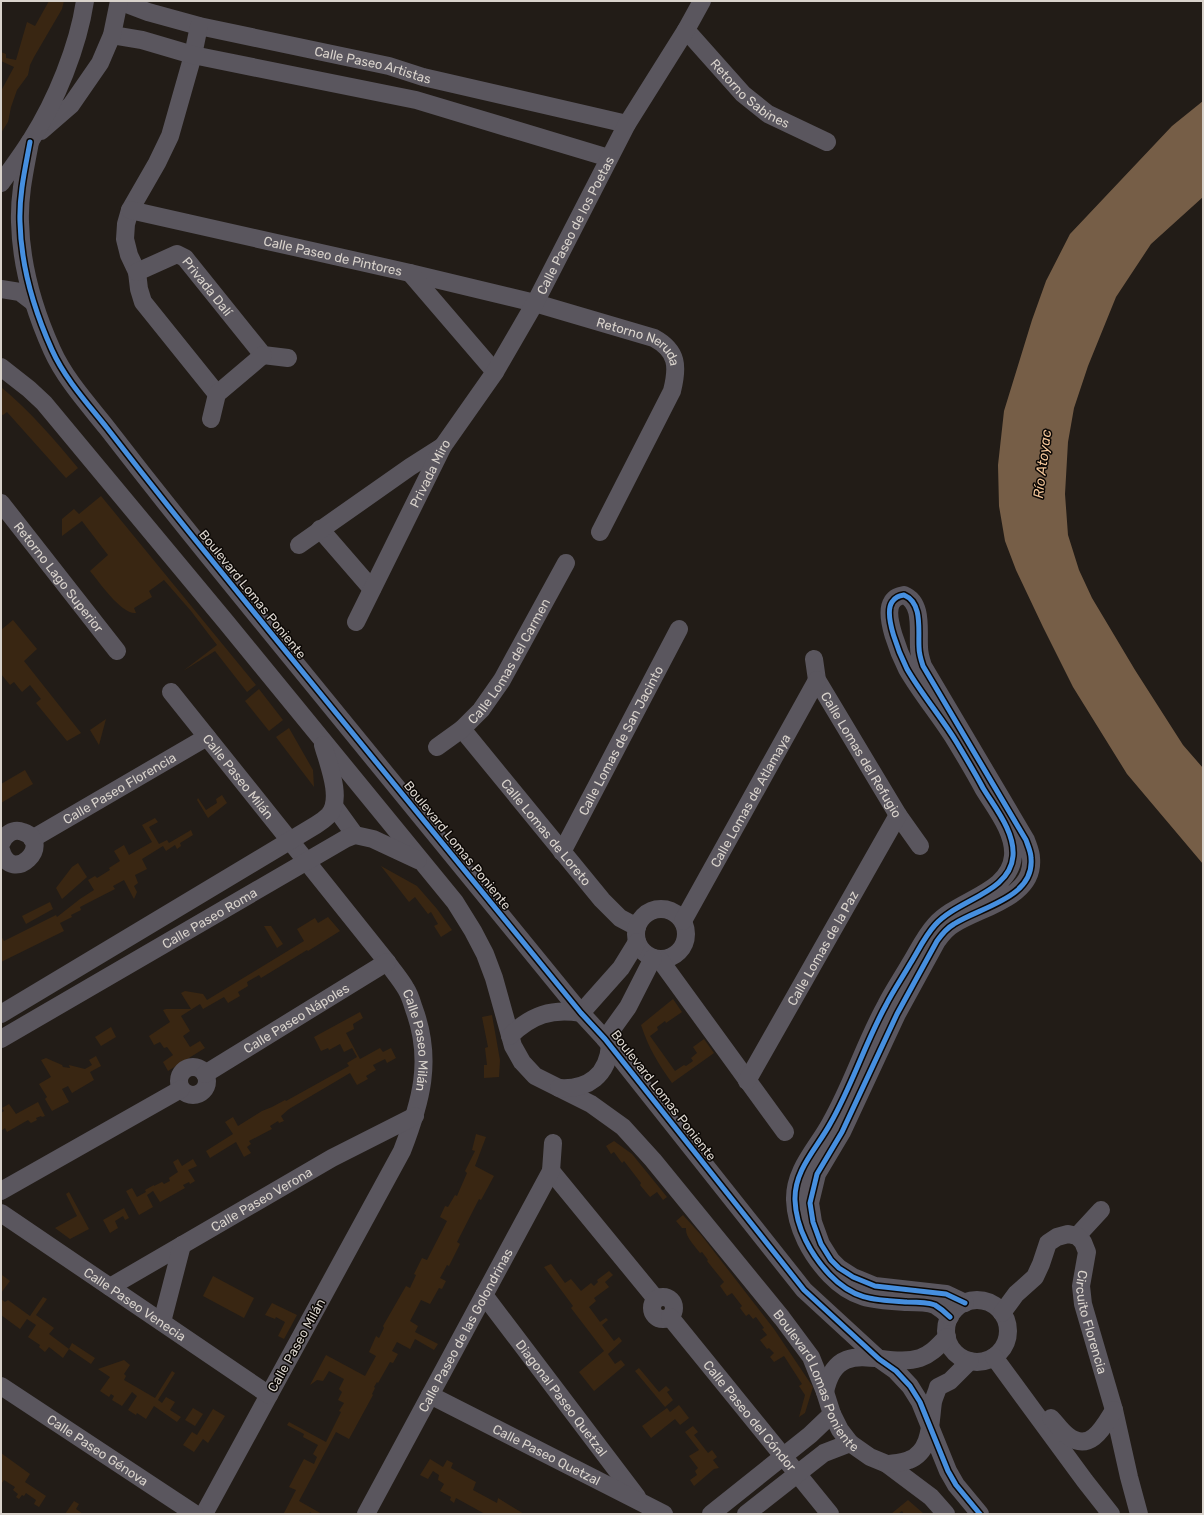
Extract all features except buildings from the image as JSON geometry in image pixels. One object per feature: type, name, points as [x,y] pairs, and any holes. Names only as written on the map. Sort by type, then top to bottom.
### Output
[{"type":"street","points":[[1,183],[31,140],[62,81],[82,20],[85,1]]},
{"type":"street","points":[[31,140],[71,105],[100,63],[112,35],[120,1]]},
{"type":"street","name":"Calle Paseo Artistas","points":[[120,1],[148,12],[200,26],[389,66],[423,77],[627,124]]},
{"type":"street","name":"Calle Paseo de los Poetas","points":[[443,446],[495,372],[535,303],[627,124],[686,30],[702,1]]},
{"type":"street","points":[[200,26],[170,136],[157,163],[130,210],[126,224],[125,239],[129,255],[137,272],[139,289],[143,302],[217,394]]},
{"type":"street","name":"Retorno Sabines","points":[[686,30],[743,94],[768,114],[827,142]]},
{"type":"street","name":"Calle Paseo Artistas","points":[[112,35],[142,40],[193,55],[416,100],[609,158]]},
{"type":"street","points":[[382,93],[389,66]]},
{"type":"street","points":[[416,100],[423,77]]},
{"type":"street","name":"Boulevard Lomas Poniente","points":[[31,140],[22,181],[20,220],[22,254],[33,302],[41,324],[53,353],[71,382],[192,535],[581,1013],[608,1042],[804,1290],[879,1359],[896,1371],[910,1386],[920,1402],[931,1426],[948,1471],[956,1485],[980,1514]]},
{"type":"street","name":"Calle Paseo de Pintores","points":[[130,210],[410,273],[535,303]]},
{"type":"street","name":"Privada Dalí","points":[[137,272],[177,254],[185,258],[263,355]]},
{"type":"street","points":[[410,273],[495,372]]},
{"type":"street","points":[[1,289],[20,292],[33,302]]},
{"type":"street","name":"Retorno Neruda","points":[[535,303],[654,338],[664,344],[673,355],[676,374],[672,391],[600,532]]},
{"type":"street","points":[[211,419],[217,394],[263,355],[288,358]]},
{"type":"street","name":"Boulevard Lomas Poniente","points":[[1,367],[44,403],[455,902],[485,954],[494,978],[510,1036],[516,1052],[528,1070],[540,1079],[586,1102],[623,1127],[654,1160],[782,1318],[811,1357],[832,1414],[840,1430],[850,1443],[870,1456],[887,1464],[931,1497],[946,1514]]},
{"type":"street","name":"Privada Miro","points":[[299,545],[410,467],[443,446]]},
{"type":"street","name":"Privada Miro","points":[[356,622],[443,446]]},
{"type":"street","name":"Retorno Lago Superior","points":[[1,503],[118,651]]},
{"type":"street","points":[[320,529],[372,590]]},
{"type":"street","name":"Calle Lomas del Carmen","points":[[437,747],[462,729],[481,710],[502,680],[566,563]]},
{"type":"street","points":[[891,1010],[945,931],[975,912],[1007,899],[1024,883],[1031,870],[1031,858],[1026,840],[923,666],[919,648],[918,618],[913,600],[904,595],[898,596],[893,600],[890,615],[892,627],[901,654],[914,679],[956,742],[1008,830],[1013,854],[1011,868],[1000,883],[951,911],[935,925],[918,951],[836,1128],[800,1171],[796,1186],[795,1200],[799,1223],[809,1248],[821,1266],[833,1278],[857,1295],[874,1293],[946,1294],[965,1303]]},
{"type":"street","name":"Calle Lomas de San Jacinto","points":[[562,852],[679,629]]},
{"type":"street","name":"Calle Lomas del Refugio","points":[[814,659],[817,680],[898,815],[920,846]]},
{"type":"street","name":"Calle Lomas de Atlamaya","points":[[683,921],[817,680]]},
{"type":"street","name":"Calle Paseo Milán","points":[[171,692],[387,962],[407,990],[420,1024],[424,1048],[423,1085],[415,1116],[402,1151],[204,1514]]},
{"type":"street","name":"Calle Lomas de Loreto","points":[[462,729],[602,900],[637,934]]},
{"type":"street","name":"Calle Paseo Florencia","points":[[32,839],[207,736]]},
{"type":"street","points":[[320,738],[333,779],[335,797],[334,806],[355,835],[373,839],[422,862]]},
{"type":"street","name":"Calle Paseo Roma","points":[[1,1014],[318,824],[329,814],[334,806]]},
{"type":"street","name":"Calle Lomas de la Paz","points":[[747,1081],[898,815]]},
{"type":"street","points":[[15,831],[22,831],[28,834],[34,845],[34,852],[30,858],[26,862],[19,864],[7,860],[1,852],[4,837],[15,831]]},
{"type":"street","name":"Calle Paseo Roma","points":[[1,1040],[333,845],[355,835]]},
{"type":"street","points":[[1007,875],[1024,883]]},
{"type":"street","points":[[510,1036],[522,1024],[537,1016],[559,1011],[581,1013],[619,970],[637,934],[641,919],[647,913],[662,908],[678,914],[683,921],[687,931],[686,942],[680,952],[671,958],[657,959]]},
{"type":"street","points":[[637,934],[641,949],[657,959],[785,1132]]},
{"type":"street","points":[[559,1088],[575,1088],[591,1082],[599,1075],[606,1065],[610,1055],[608,1042],[657,959]]},
{"type":"street","name":"Calle Paseo Nápoles","points":[[1,1191],[181,1088],[179,1078],[186,1069],[196,1068],[205,1074],[387,962]]},
{"type":"street","name":"Calle Paseo Verona","points":[[110,1287],[332,1158],[415,1116]]},
{"type":"street","name":"Calle Paseo de las Golondrinas","points":[[368,1513],[551,1171],[553,1143]]},
{"type":"street","name":"Calle Paseo del Cóndor","points":[[551,1171],[656,1299],[652,1307],[654,1315],[662,1319],[670,1317],[830,1514]]},
{"type":"street","points":[[1002,1313],[1016,1294],[1034,1277],[1041,1264],[1048,1243],[1057,1237],[1068,1234],[1078,1236],[1101,1210]]},
{"type":"street","name":"Calle Paseo Venecia","points":[[1,1212],[269,1395]]},
{"type":"street","name":"Circuito Florencia","points":[[1078,1236],[1083,1242],[1086,1252],[1081,1286],[1084,1304],[1114,1410],[1139,1514]]},
{"type":"street","points":[[162,1322],[182,1245]]},
{"type":"street","points":[[874,1293],[935,1305],[950,1317]]},
{"type":"street","name":"Diagonal Paseo Quetzal","points":[[484,1295],[640,1501]]},
{"type":"street","points":[[975,1300],[986,1301],[995,1306],[1002,1313],[1007,1322],[1008,1332],[1006,1342],[994,1357],[985,1361],[970,1361],[957,1354],[951,1347],[947,1337],[947,1327],[950,1317],[957,1308],[965,1303],[975,1300]]},
{"type":"street","points":[[825,1392],[828,1379],[833,1369],[854,1357],[903,1360],[919,1358],[931,1352],[947,1337]]},
{"type":"street","points":[[994,1357],[1111,1514]]},
{"type":"street","points":[[887,1464],[904,1462],[918,1454],[924,1446],[931,1426],[934,1400],[938,1387],[950,1381],[970,1361]]},
{"type":"street","points":[[1016,1385],[1033,1398],[1067,1436],[1075,1440],[1094,1438],[1100,1432],[1114,1410]]},
{"type":"street","name":"Calle Paseo Génova","points":[[1,1386],[195,1514]]},
{"type":"street","name":"Calle Paseo Quetzal","points":[[430,1395],[664,1514]]},
{"type":"street","points":[[712,1514],[815,1431],[832,1414]]},
{"type":"street","points":[[746,1514],[824,1453],[850,1443]]},
{"type":"shaded area","points":[[49,1],[64,1],[62,9],[30,65],[28,75],[17,90],[8,122],[1,133],[1,91],[14,67],[1,61],[1,52],[6,54],[6,58],[16,60],[27,22],[35,26]]},
{"type":"shaded area","points":[[1,387],[32,416],[78,468],[66,478],[7,412],[3,415],[1,414]]},
{"type":"shaded area","points":[[101,496],[256,685],[247,692],[215,651],[183,671],[217,645],[191,611],[164,580],[149,591],[152,597],[134,608],[136,613],[124,609],[105,590],[90,571],[108,555],[82,521],[62,536],[62,519],[74,509],[79,514]]},
{"type":"shaded area","points":[[13,620],[37,649],[24,661],[81,733],[67,741],[36,703],[41,699],[30,685],[22,692],[14,682],[10,685],[1,674],[1,630]]},
{"type":"shaded area","points":[[259,689],[283,720],[269,731],[245,701]]},
{"type":"shaded area","points":[[106,719],[99,745],[90,730]]},
{"type":"shaded area","points":[[289,728],[313,770],[314,787],[276,737]]},
{"type":"shaded area","points":[[25,770],[33,784],[1,803],[1,784]]},
{"type":"shaded area","points":[[222,795],[227,803],[208,818],[197,800],[198,798],[206,810],[217,803],[216,799]]},
{"type":"shaded area","points":[[155,818],[158,822],[149,827],[159,844],[167,840],[169,843],[191,830],[193,835],[180,843],[181,846],[177,849],[175,845],[166,851],[163,846],[142,859],[147,869],[135,875],[138,883],[134,886],[137,892],[134,899],[124,880],[113,886],[115,889],[80,907],[81,910],[71,915],[72,917],[60,923],[64,931],[1,962],[1,936],[4,941],[56,915],[57,917],[94,890],[88,880],[95,876],[97,878],[110,870],[109,868],[120,861],[114,851],[124,845],[129,855],[152,842],[142,825]]},
{"type":"shaded area","points":[[78,863],[87,877],[62,899],[56,888],[72,867]]},
{"type":"shaded area","points":[[381,866],[417,886],[437,909],[452,930],[441,937],[434,926],[438,924],[431,912],[428,914],[415,897],[409,902]]},
{"type":"shaded area","points":[[50,902],[53,909],[26,924],[22,916]]},
{"type":"shaded area","points":[[328,917],[340,931],[261,978],[259,975],[247,982],[248,986],[238,992],[240,996],[228,1003],[224,997],[203,1009],[200,1004],[181,1016],[190,1031],[183,1036],[190,1047],[200,1041],[205,1048],[168,1071],[163,1062],[173,1055],[167,1047],[164,1048],[160,1042],[154,1045],[149,1036],[170,1022],[163,1010],[191,1009],[181,993],[185,991],[203,994],[207,1000],[304,941],[297,929],[315,918],[318,923]]},
{"type":"shaded area","points":[[264,926],[271,926],[283,944],[277,948]]},
{"type":"shaded area","points":[[673,999],[682,1012],[666,1023],[665,1021],[657,1027],[658,1030],[650,1036],[675,1071],[693,1061],[691,1058],[697,1053],[693,1047],[704,1039],[714,1053],[672,1083],[654,1056],[641,1025]]},
{"type":"shaded area","points":[[360,1012],[363,1018],[353,1024],[354,1029],[346,1033],[360,1059],[380,1048],[383,1052],[391,1048],[396,1058],[387,1063],[385,1059],[373,1065],[376,1070],[366,1076],[368,1079],[357,1085],[350,1073],[289,1109],[281,1116],[284,1121],[279,1123],[278,1121],[270,1126],[272,1129],[249,1141],[251,1144],[247,1147],[251,1153],[244,1157],[236,1142],[210,1158],[206,1151],[233,1134],[225,1122],[233,1117],[238,1126],[262,1111],[285,1100],[286,1101],[349,1066],[347,1063],[357,1057],[352,1048],[344,1052],[340,1044],[329,1050],[328,1048],[321,1051],[314,1037]]},
{"type":"shaded area","points":[[492,1015],[500,1060],[499,1077],[484,1078],[484,1065],[487,1065],[485,1048],[488,1047],[482,1017]]},
{"type":"shaded area","points":[[111,1027],[116,1037],[101,1046],[95,1037]]},
{"type":"shaded area","points":[[96,1056],[101,1066],[90,1072],[94,1080],[72,1093],[68,1086],[62,1089],[69,1102],[52,1111],[45,1099],[47,1097],[39,1084],[51,1077],[41,1060],[46,1058],[62,1065],[63,1067],[70,1068],[69,1065],[85,1069],[92,1065],[89,1060]]},
{"type":"shaded area","points":[[38,1102],[45,1116],[36,1118],[37,1120],[31,1123],[28,1120],[7,1132],[5,1128],[1,1131],[1,1113],[4,1111],[2,1108],[9,1104],[16,1114]]},
{"type":"shaded area","points":[[476,1134],[486,1137],[475,1166],[494,1176],[481,1200],[479,1199],[457,1242],[460,1244],[449,1266],[447,1265],[440,1278],[446,1281],[442,1289],[439,1288],[430,1304],[421,1300],[410,1321],[418,1326],[415,1332],[438,1344],[434,1350],[415,1339],[410,1349],[397,1342],[392,1351],[398,1354],[393,1363],[390,1362],[378,1383],[377,1382],[374,1387],[373,1395],[349,1439],[336,1432],[299,1501],[322,1514],[313,1514],[310,1512],[309,1514],[285,1514],[284,1513],[296,1490],[289,1487],[304,1459],[314,1464],[317,1457],[313,1454],[318,1445],[303,1437],[304,1434],[287,1425],[289,1422],[326,1442],[344,1403],[338,1400],[342,1392],[339,1389],[344,1379],[329,1371],[323,1381],[317,1380],[310,1385],[326,1355],[365,1376],[376,1356],[369,1352],[376,1336],[379,1338],[384,1328],[383,1326],[406,1286],[410,1288],[416,1275],[414,1274],[422,1258],[427,1260],[447,1221],[440,1217],[445,1206],[448,1207],[455,1195],[457,1196],[467,1173],[465,1171],[475,1151],[472,1150]]},
{"type":"shaded area","points":[[614,1141],[632,1154],[667,1197],[663,1200],[657,1192],[650,1197],[624,1161],[622,1163],[614,1152],[611,1154],[606,1146]]},
{"type":"shaded area","points":[[178,1159],[182,1166],[193,1159],[197,1166],[188,1170],[195,1181],[190,1184],[189,1182],[183,1185],[185,1188],[160,1202],[153,1191],[147,1195],[153,1207],[139,1215],[126,1191],[132,1188],[137,1197],[154,1185],[162,1182],[164,1184],[170,1181],[169,1178],[178,1172],[173,1162]]},
{"type":"shaded area","points":[[69,1192],[89,1229],[70,1239],[55,1228],[77,1216],[66,1194]]},
{"type":"shaded area","points":[[124,1208],[129,1218],[125,1220],[123,1216],[115,1221],[118,1228],[110,1233],[103,1220]]},
{"type":"shaded area","points":[[683,1215],[702,1236],[774,1329],[813,1387],[805,1413],[799,1417],[805,1395],[799,1386],[802,1384],[784,1356],[774,1362],[770,1357],[774,1353],[769,1348],[767,1349],[760,1340],[767,1335],[756,1317],[753,1319],[749,1314],[746,1316],[740,1308],[742,1306],[732,1293],[727,1296],[720,1286],[724,1282],[707,1261],[708,1260],[702,1252],[700,1253],[691,1241],[687,1235],[686,1228],[682,1228],[676,1221]]},
{"type":"shaded area","points":[[551,1264],[565,1283],[571,1279],[581,1291],[591,1283],[594,1286],[598,1282],[597,1280],[609,1271],[613,1275],[605,1282],[609,1287],[594,1298],[596,1301],[589,1307],[600,1322],[606,1318],[608,1320],[602,1325],[614,1341],[619,1337],[622,1341],[608,1354],[615,1364],[621,1360],[625,1365],[594,1391],[579,1372],[604,1351],[571,1308],[573,1306],[544,1267]]},
{"type":"shaded area","points":[[2,1275],[10,1281],[1,1293],[1,1277]]},
{"type":"shaded area","points":[[213,1276],[254,1298],[244,1318],[203,1296]]},
{"type":"shaded area","points":[[43,1297],[47,1299],[36,1315],[54,1328],[49,1334],[69,1349],[63,1358],[49,1347],[45,1352],[39,1347],[40,1345],[28,1337],[36,1325],[27,1319],[20,1329],[1,1315],[1,1299],[5,1302],[8,1300],[30,1316]]},
{"type":"shaded area","points":[[272,1303],[297,1315],[284,1339],[278,1336],[285,1322],[276,1317],[275,1319],[265,1315]]},
{"type":"shaded area","points":[[72,1343],[95,1358],[91,1364],[69,1349]]},
{"type":"shaded area","points":[[124,1360],[130,1365],[124,1374],[126,1376],[124,1380],[155,1398],[172,1371],[175,1373],[158,1400],[162,1403],[166,1397],[175,1402],[170,1410],[181,1417],[177,1422],[154,1406],[146,1419],[137,1413],[136,1415],[128,1410],[137,1396],[132,1392],[122,1406],[112,1400],[114,1396],[111,1394],[109,1397],[100,1391],[110,1377],[98,1369]]},
{"type":"shaded area","points":[[639,1368],[659,1392],[666,1386],[670,1390],[667,1392],[673,1400],[665,1407],[635,1371]]},
{"type":"shaded area","points":[[679,1405],[689,1418],[680,1425],[675,1419],[651,1438],[642,1426],[667,1408],[670,1412]]},
{"type":"shaded area","points":[[193,1408],[203,1414],[195,1426],[185,1420]]},
{"type":"shaded area","points":[[213,1409],[225,1416],[208,1443],[203,1439],[194,1452],[183,1445],[192,1432],[197,1435]]},
{"type":"shaded area","points":[[693,1426],[698,1432],[694,1435],[708,1453],[712,1450],[717,1457],[713,1460],[719,1468],[714,1469],[694,1486],[690,1480],[697,1475],[695,1471],[698,1468],[689,1456],[699,1450],[685,1432]]},
{"type":"shaded area","points":[[1,1453],[30,1474],[25,1482],[46,1496],[39,1507],[34,1504],[36,1500],[26,1493],[19,1499],[16,1497],[18,1494],[13,1490],[15,1487],[4,1480],[2,1483],[1,1482]]},
{"type":"shaded area","points":[[430,1459],[443,1467],[447,1460],[453,1463],[451,1468],[476,1482],[473,1490],[497,1503],[498,1498],[524,1514],[485,1514],[456,1498],[454,1503],[450,1500],[451,1497],[440,1491],[444,1484],[438,1480],[439,1475],[433,1471],[428,1479],[420,1475]]},
{"type":"shaded area","points":[[908,1500],[924,1514],[904,1514],[902,1511],[898,1514],[891,1514]]},
{"type":"shaded area","points":[[74,1501],[79,1504],[76,1509],[83,1514],[65,1514]]},
{"type":"water","name":"Río Atoyac","points":[[1203,101],[1203,197],[1151,244],[1116,297],[1088,366],[1074,408],[1068,442],[1065,494],[1068,535],[1079,570],[1092,598],[1135,670],[1183,745],[1203,768],[1203,864],[1127,774],[1073,687],[1016,570],[1005,541],[999,506],[998,465],[1004,411],[1032,320],[1046,281],[1070,234],[1172,126]]},
{"type":"cycle path","points":[[30,142],[20,202],[23,255],[34,303],[45,335],[63,371],[171,510],[581,1013],[605,1039],[804,1290],[879,1359],[896,1371],[910,1386],[920,1402],[948,1471],[956,1485],[980,1514]]},
{"type":"cycle path","points":[[950,1317],[932,1304],[865,1297],[856,1294],[839,1283],[823,1267],[811,1250],[798,1221],[795,1200],[798,1179],[802,1169],[838,1110],[878,1019],[931,929],[956,908],[982,895],[1003,879],[1010,869],[1013,856],[1011,838],[1003,820],[951,734],[913,679],[900,654],[891,625],[890,608],[894,599],[904,595],[910,599],[917,610],[919,625],[919,652],[923,666],[1026,840],[1031,856],[1030,872],[1024,883],[1015,892],[1004,900],[949,927],[937,941],[897,1014],[842,1132],[817,1174],[810,1203],[813,1222],[821,1244],[831,1260],[839,1268],[853,1277],[875,1286],[946,1294],[965,1303]]}]
